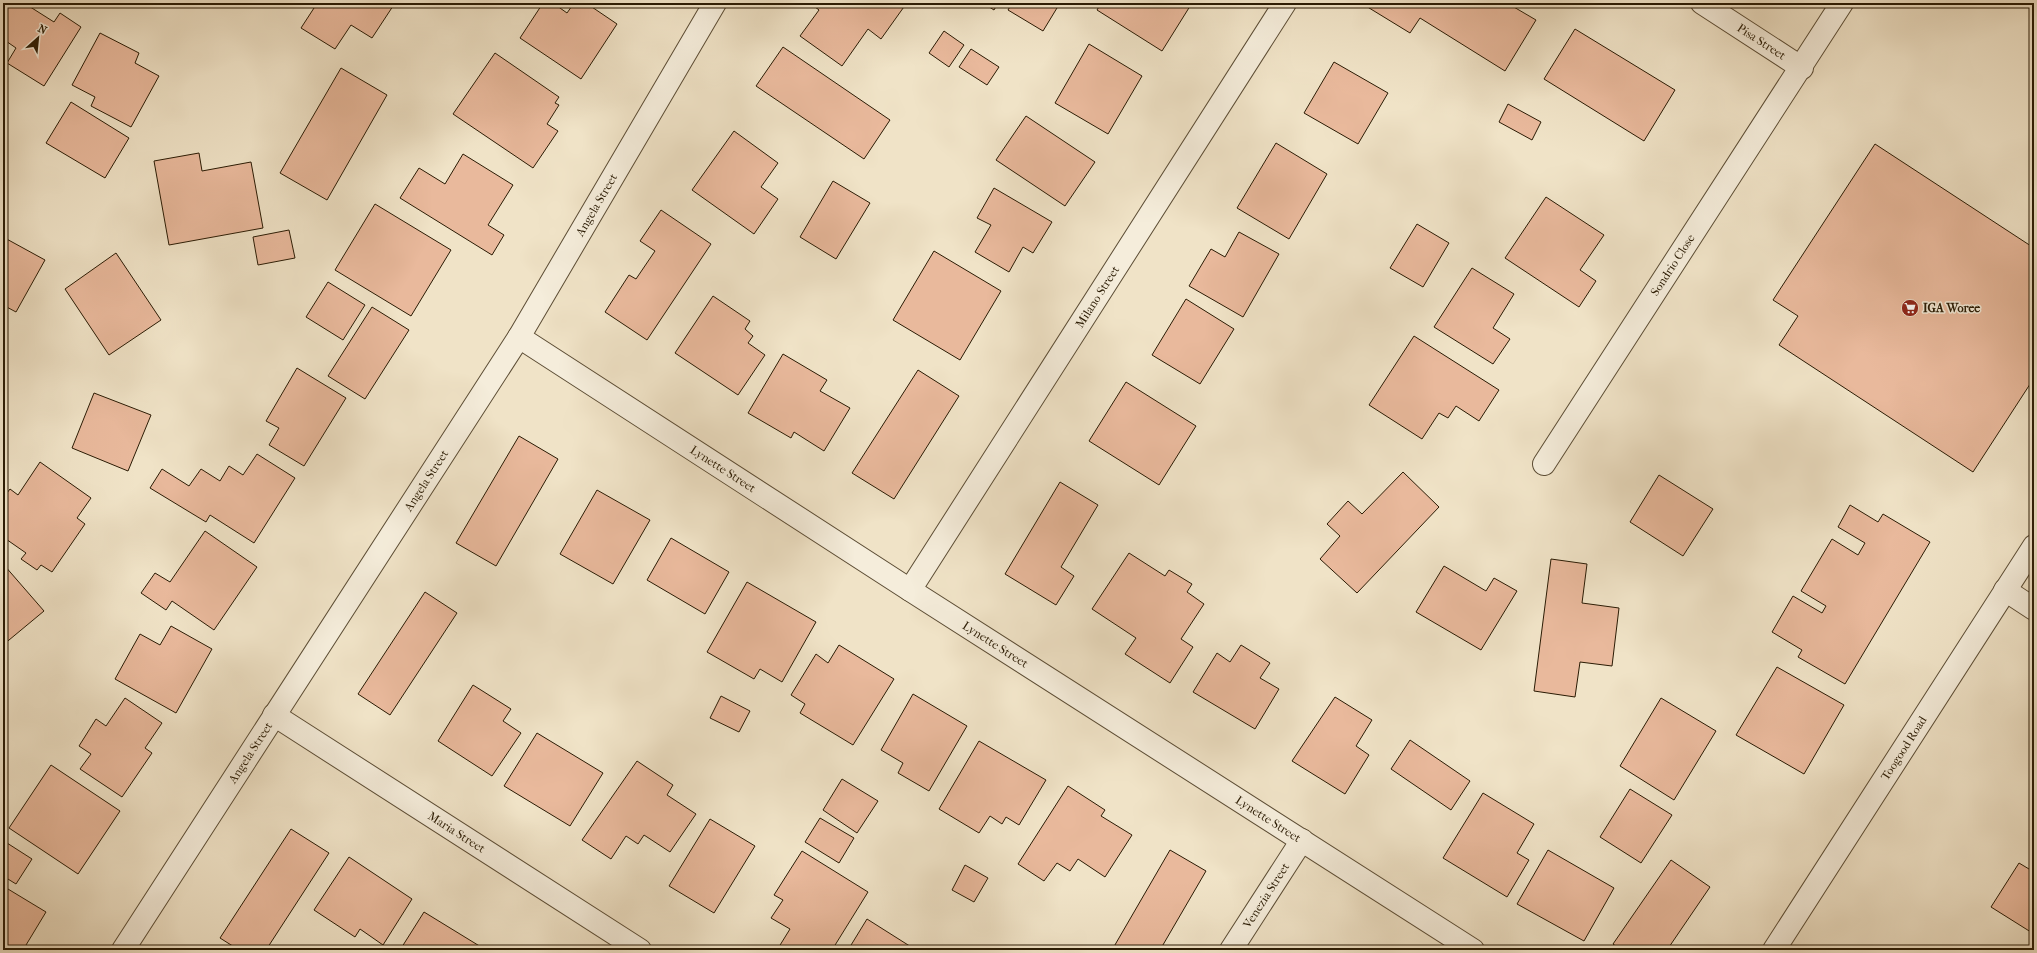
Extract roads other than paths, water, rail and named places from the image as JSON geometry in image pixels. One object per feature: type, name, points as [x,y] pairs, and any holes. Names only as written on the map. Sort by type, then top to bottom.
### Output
[{"type":"street","name":"Milano Street","points":[[910,590],[1285,3]]},
{"type":"street","name":"Pisa Street","points":[[1702,3],[1802,68]]},
{"type":"street","name":"Sondrio Close","points":[[1544,464],[1802,68],[1842,3]]},
{"type":"street","name":"Angela Street","points":[[123,950],[519,337],[710,5]]},
{"type":"street","name":"Lynette Street","points":[[519,337],[910,590],[1473,950]]},
{"type":"street","name":"Toogood Road","points":[[1774,950],[2034,546]]},
{"type":"street","points":[[2005,590],[2034,609]]},
{"type":"street","name":"Maria Street","points":[[274,715],[640,950]]},
{"type":"street","name":"Venezia Street","points":[[1231,950],[1302,840]]},
{"type":"place","name":"IGA Woree","points":[[1910,308]]}]
